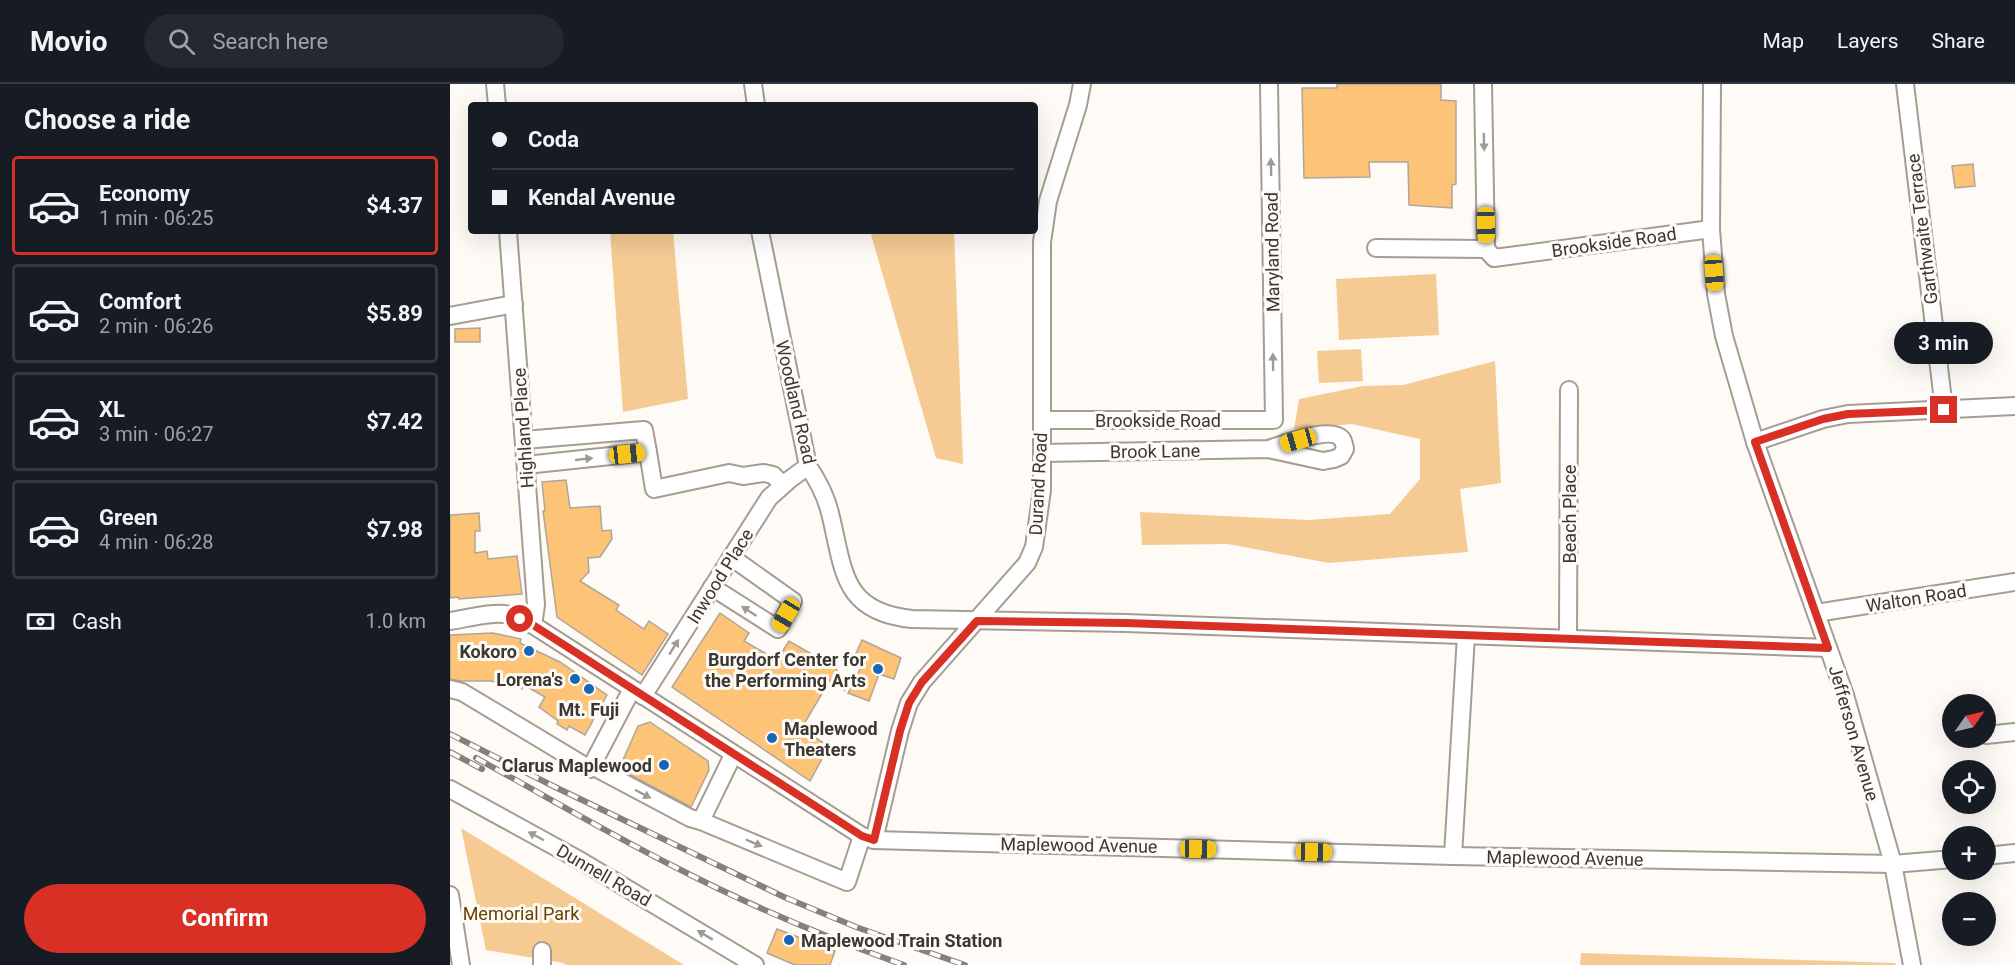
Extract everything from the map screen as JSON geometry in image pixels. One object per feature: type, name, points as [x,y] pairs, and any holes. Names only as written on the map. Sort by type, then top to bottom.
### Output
[{"type":"street","points":[[495,84],[497,102]]},
{"type":"street","points":[[753,84],[756,102]]},
{"type":"street","name":"Durand Road","points":[[700,821],[847,882],[868,838],[909,703],[922,682],[1027,563],[1034,547],[1042,490],[1042,242],[1048,201],[1078,105],[1082,84]]},
{"type":"street","name":"Maryland Road","points":[[1269,84],[1274,420]]},
{"type":"street","points":[[1376,248],[1486,249],[1484,84]]},
{"type":"street","name":"Jefferson Avenue","points":[[1712,84],[1711,229],[1716,294],[1724,336],[1755,442],[1845,695],[1893,864],[1912,965]]},
{"type":"street","name":"Garthwaite Terrace","points":[[1905,84],[1944,410]]},
{"type":"street","name":"Brookside Road","points":[[1486,249],[1494,258],[1711,229]]},
{"type":"street","name":"Highland Place","points":[[508,234],[536,605],[533,625]]},
{"type":"street","name":"Woodland Road","points":[[761,234],[808,466],[825,498],[843,570],[853,592],[872,610],[895,618],[1568,637],[1828,648]]},
{"type":"street","points":[[450,316],[514,304]]},
{"type":"street","name":"Beach Place","points":[[1568,637],[1569,390]]},
{"type":"street","points":[[1755,442],[1823,419],[1848,414],[2015,406]]},
{"type":"street","name":"Brookside Road","points":[[1042,420],[1274,420]]},
{"type":"street","points":[[524,441],[645,430],[654,489],[729,473],[743,476],[764,473],[772,475],[783,485]]},
{"type":"street","name":"Brook Lane","points":[[1042,453],[1268,449]]},
{"type":"street","points":[[526,465],[648,452]]},
{"type":"street","name":"Inwood Place","points":[[591,766],[769,498],[808,466]]},
{"type":"street","points":[[712,587],[778,629],[794,601],[731,557]]},
{"type":"street","name":"Walton Road","points":[[1816,613],[2015,582]]},
{"type":"street","points":[[450,621],[506,615],[515,616],[533,625],[868,838]]},
{"type":"street","points":[[1453,856],[1466,635]]},
{"type":"street","points":[[450,689],[462,692],[590,769],[591,766],[690,818],[700,821],[733,754]]},
{"type":"street","points":[[1996,734],[2015,732]]},
{"type":"street","name":"Dunnell Road","points":[[450,789],[581,861],[755,965]]},
{"type":"street","name":"Maplewood Avenue","points":[[868,838],[1453,856],[1893,864],[1942,860]]},
{"type":"street","points":[[1996,855],[2015,853]]},
{"type":"street","points":[[450,895],[461,965]]},
{"type":"green space","points":[[610,234],[673,234],[688,399],[623,412]]},
{"type":"green space","points":[[871,234],[954,234],[963,464],[936,458]]},
{"type":"green space","points":[[1436,274],[1439,335],[1339,340],[1336,279]]},
{"type":"green space","points":[[1361,349],[1363,381],[1319,383],[1317,351]]},
{"type":"green space","points":[[1495,361],[1501,483],[1460,489],[1468,552],[1329,563],[1228,544],[1142,545],[1140,512],[1309,520],[1390,514],[1420,479],[1420,439],[1352,424],[1294,429],[1299,399],[1363,386],[1403,385]]},
{"type":"green space","name":"Memorial Park","points":[[461,828],[684,965],[565,965],[486,950]]},
{"type":"green space","points":[[1581,953],[1895,963],[1896,965],[1580,965]]},
{"type":"building","points":[[1337,84],[1441,84],[1441,100],[1456,101],[1456,184],[1452,185],[1452,208],[1409,205],[1408,162],[1369,162],[1370,177],[1304,178],[1302,88],[1337,88]]},
{"type":"building","points":[[1973,164],[1975,186],[1955,188],[1952,166]]},
{"type":"building","points":[[480,328],[480,342],[455,342],[455,329]]},
{"type":"building","points":[[566,480],[570,508],[600,506],[602,531],[611,530],[612,539],[600,557],[588,558],[589,572],[580,581],[619,605],[616,610],[644,629],[649,621],[668,634],[642,675],[557,617],[543,511],[545,511],[542,482]]},
{"type":"building","points":[[479,513],[480,531],[475,531],[475,553],[487,551],[488,559],[517,556],[522,594],[450,598],[450,515]]},
{"type":"building","points":[[720,613],[749,633],[744,641],[777,660],[789,641],[836,668],[844,690],[830,680],[801,729],[829,746],[810,781],[672,687]]},
{"type":"building","points":[[493,633],[521,639],[520,643],[560,662],[607,695],[585,735],[569,726],[567,730],[557,724],[558,721],[539,707],[545,697],[524,685],[522,689],[490,681],[450,679],[450,635]]},
{"type":"building","name":"Burgdorf Center for the Performing Arts","points":[[862,640],[901,658],[894,679],[879,674],[869,701],[848,693],[862,665],[853,660]]},
{"type":"building","name":"Clarus Maplewood","points":[[650,722],[708,761],[709,770],[691,807],[619,769],[638,726]]},
{"type":"building","name":"Maplewood Train Station","points":[[777,929],[835,951],[830,965],[795,965],[767,953]]},
{"type":"railway","points":[[450,734],[784,897],[856,927],[965,965]]},
{"type":"railway","points":[[450,752],[482,769]]},
{"type":"railway","points":[[476,758],[623,840],[701,880],[787,920],[904,965]]},
{"type":"place","name":"Kokoro","points":[[529,651]]},
{"type":"place","name":"Burgdorf Center for the Performing Arts","points":[[878,669]]},
{"type":"place","name":"Lorena's","points":[[575,679]]},
{"type":"place","name":"Mt. Fuji","points":[[589,689]]},
{"type":"place","name":"Maplewood Theaters","points":[[772,738]]},
{"type":"place","name":"Clarus Maplewood","points":[[664,765]]},
{"type":"place","name":"Maplewood Train Station","points":[[789,940]]},
{"type":"route","points":[[520,619],[533,625],[862,836],[874,840],[909,703],[922,682],[977,621],[1126,623],[1568,637],[1828,648],[1755,442],[1823,419],[1848,414],[1944,410]]}]
